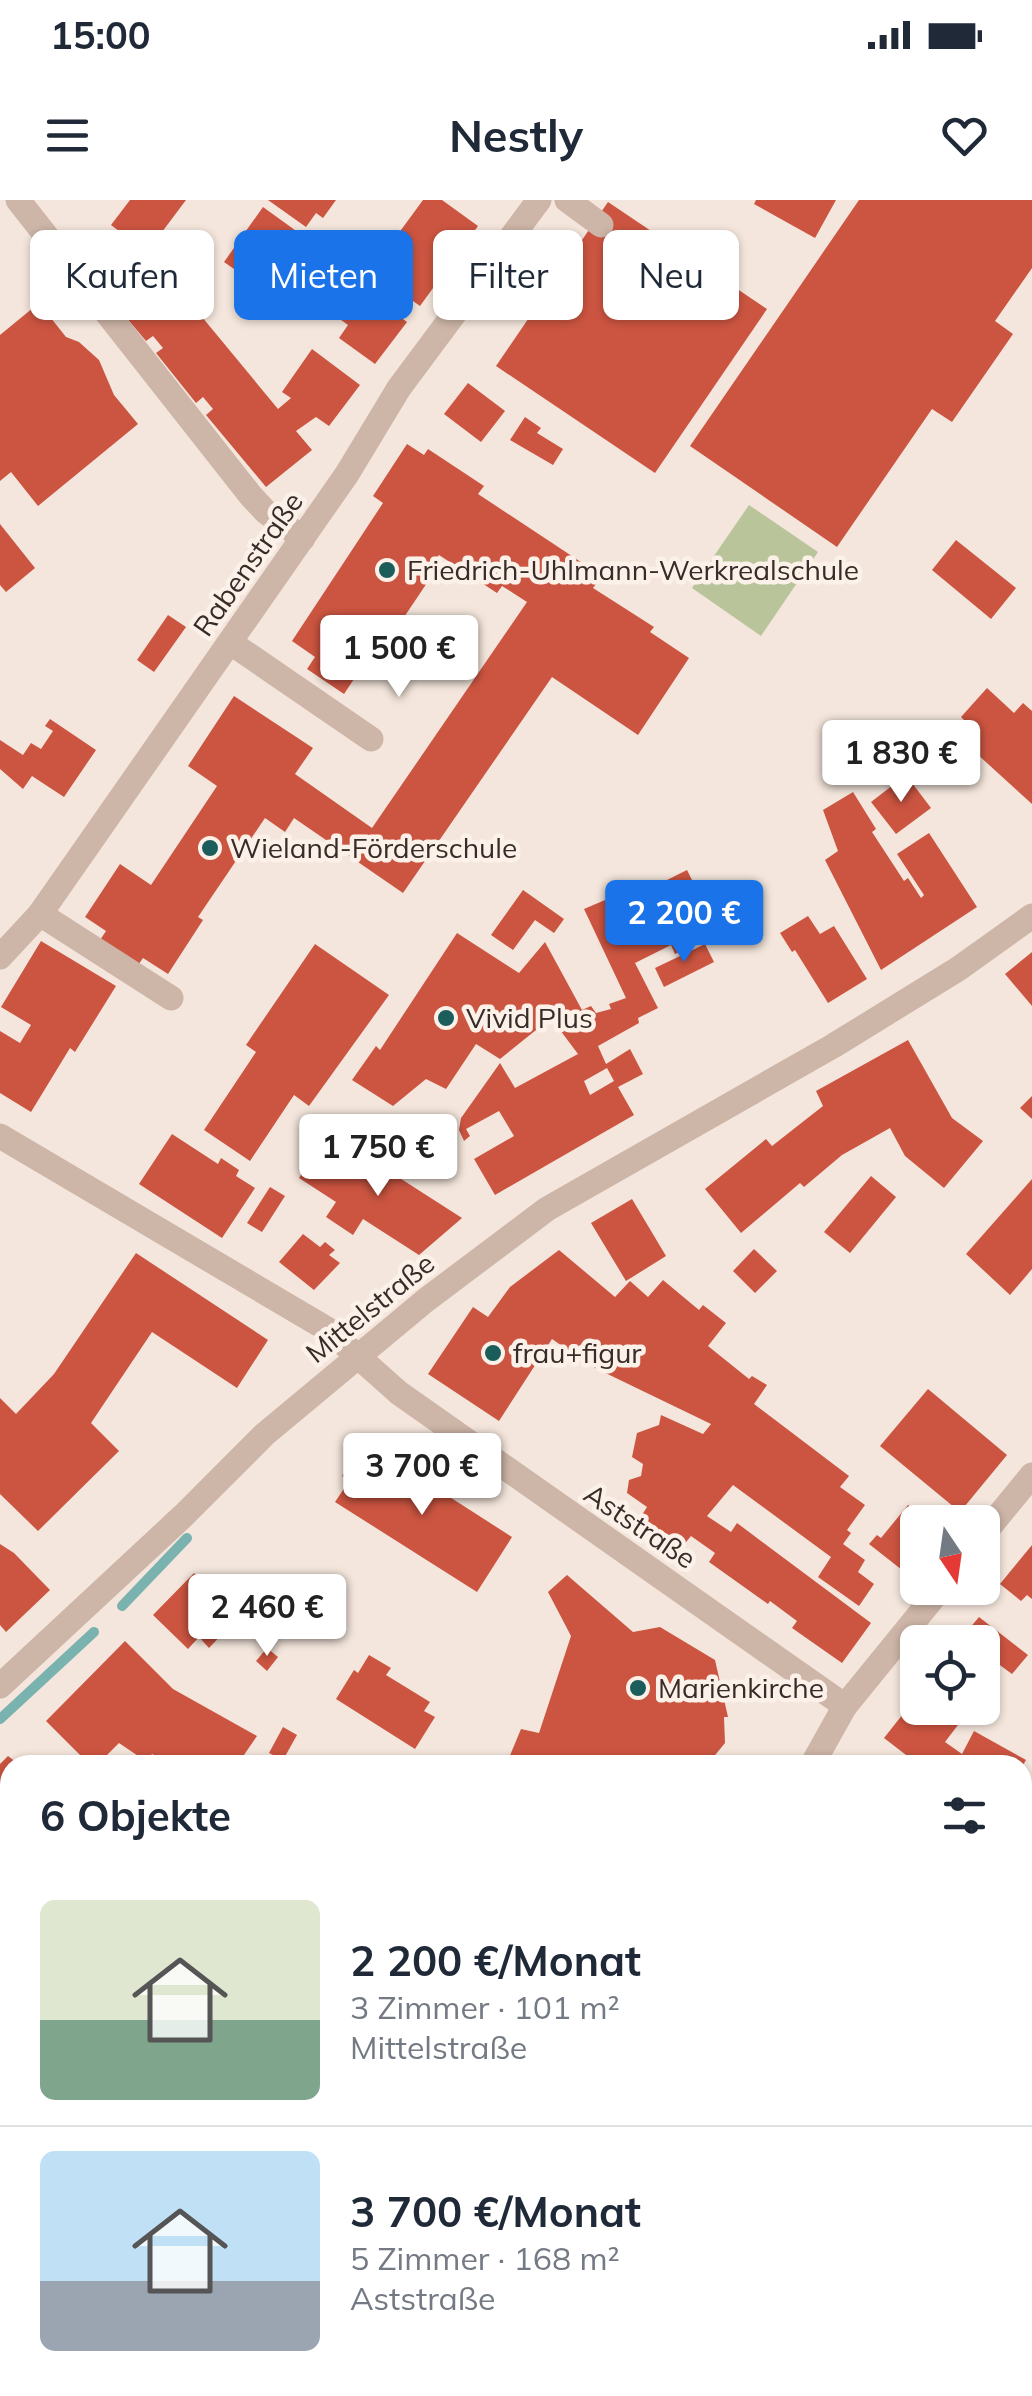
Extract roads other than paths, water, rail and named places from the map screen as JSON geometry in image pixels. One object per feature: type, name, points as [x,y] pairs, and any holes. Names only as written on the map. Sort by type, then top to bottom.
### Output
[{"type":"street","points":[[18,200],[251,496],[302,538]]},
{"type":"street","name":"Rabenstraße","points":[[6,941],[40,914],[347,474],[398,388],[539,200]]},
{"type":"street","points":[[567,200],[600,224]]},
{"type":"street","points":[[231,643],[371,740]]},
{"type":"street","points":[[40,914],[171,998]]},
{"type":"street","name":"Mittelstraße","points":[[0,1686],[171,1528],[264,1434],[547,1210],[833,1046],[958,969],[1032,916]]},
{"type":"street","name":"Aststraße","points":[[0,1136],[328,1329],[415,1404],[845,1706]]},
{"type":"street","points":[[1000,1514],[1032,1475]]},
{"type":"street","points":[[818,1755],[845,1706],[927,1605]]},
{"type":"waterway","points":[[122,1606],[187,1538]]},
{"type":"waterway","points":[[0,1719],[94,1632]]},
{"type":"place","name":"Friedrich-Uhlmann-Werkrealschule","points":[[387,570]]},
{"type":"place","name":"Wieland-Förderschule","points":[[210,848]]},
{"type":"place","name":"Vivid Plus","points":[[446,1018]]},
{"type":"place","name":"frau+figur","points":[[493,1353]]},
{"type":"place","name":"Marienkirche","points":[[638,1688]]}]
